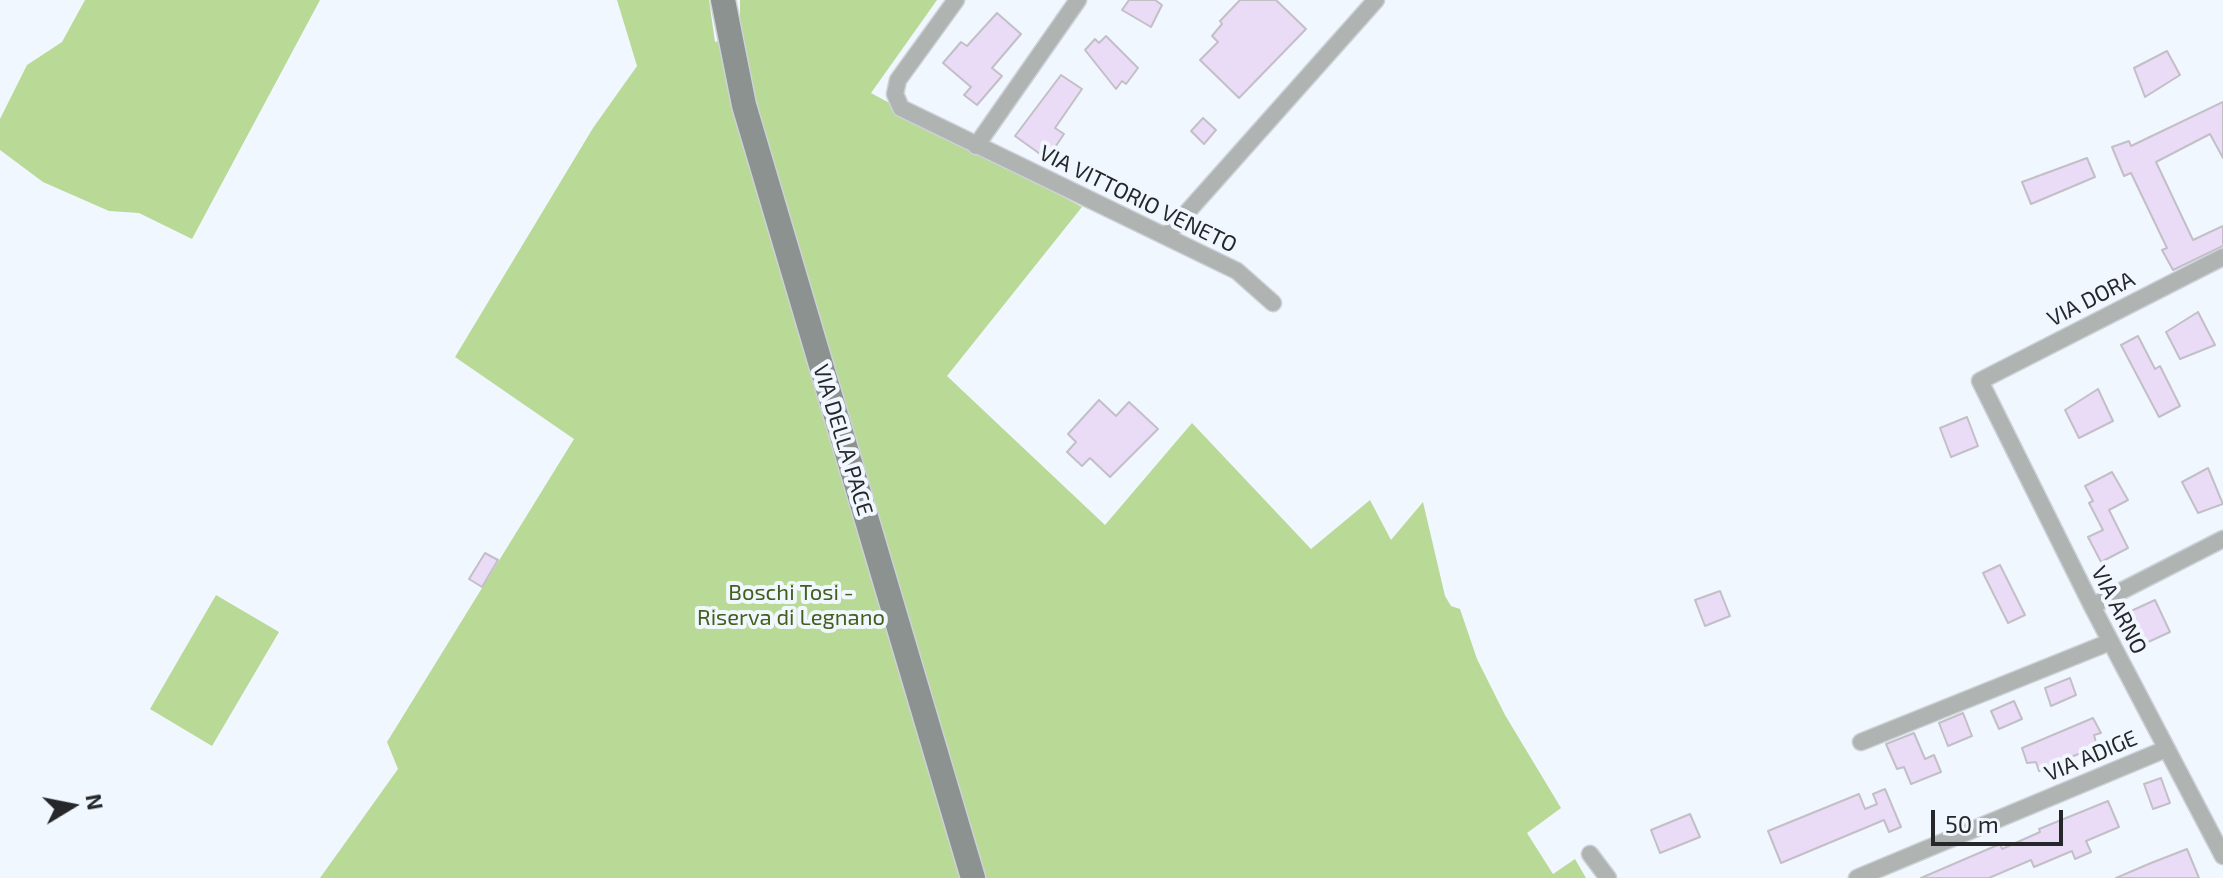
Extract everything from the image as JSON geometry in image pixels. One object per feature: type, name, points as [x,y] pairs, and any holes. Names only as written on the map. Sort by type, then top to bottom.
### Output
[{"type":"main road","name":"VIA DELLA PACE","points":[[723,0],[744,105],[973,878]]},
{"type":"street","name":"VIA VITTORIO VENETO","points":[[956,0],[898,80],[895,94],[907,113],[1237,271],[1273,303]]},
{"type":"street","points":[[976,146],[1078,0]]},
{"type":"street","points":[[1166,236],[1376,0]]},
{"type":"street","name":"VIA DORA","points":[[1980,381],[2223,257]]},
{"type":"street","name":"VIA ARNO","points":[[1980,381],[2110,642],[2223,855]]},
{"type":"street","points":[[2092,606],[2223,539]]},
{"type":"street","points":[[1861,742],[2110,642]]},
{"type":"street","name":"VIA ADIGE","points":[[1857,878],[2166,749]]},
{"type":"street","points":[[1590,854],[1608,878]]},
{"type":"green space","points":[[85,0],[320,0],[192,239],[139,213],[109,211],[43,182],[0,150],[0,119],[27,65],[62,42]]},
{"type":"green space","name":"Boschi Tosi - Riserva di Legnano","points":[[617,0],[709,0],[715,42],[740,34],[740,0],[937,0],[871,93],[1082,207],[947,376],[1105,525],[1192,423],[1311,549],[1370,500],[1391,540],[1423,502],[1445,596],[1451,606],[1460,609],[1477,659],[1505,715],[1561,808],[1527,833],[1553,874],[1575,859],[1586,878],[320,878],[398,769],[387,742],[574,439],[455,357],[593,128],[637,66]]},
{"type":"green space","points":[[216,595],[279,632],[212,746],[150,709]]},
{"type":"building","points":[[1129,0],[1155,0],[1162,5],[1151,27],[1122,10]]},
{"type":"building","points":[[1240,0],[1276,0],[1306,29],[1239,98],[1200,60],[1218,42],[1212,36],[1222,24],[1220,21]]},
{"type":"building","points":[[997,13],[1021,34],[992,68],[1002,76],[977,105],[964,95],[971,87],[943,63],[961,42],[967,46]]},
{"type":"building","points":[[1106,36],[1138,68],[1126,84],[1122,81],[1116,89],[1085,50],[1095,39],[1099,43]]},
{"type":"building","points":[[2167,51],[2180,75],[2145,97],[2134,68]]},
{"type":"building","points":[[1061,75],[1082,89],[1055,128],[1064,134],[1047,159],[1015,136]]},
{"type":"building","points":[[2223,102],[2223,158],[2210,134],[2156,162],[2193,240],[2223,226],[2223,246],[2173,270],[2162,250],[2167,248],[2131,173],[2124,176],[2112,147],[2129,141],[2131,146]]},
{"type":"building","points":[[1203,118],[1216,130],[1204,144],[1191,131]]},
{"type":"building","points":[[2087,158],[2095,177],[2031,204],[2022,182]]},
{"type":"building","points":[[2198,312],[2215,345],[2180,359],[2166,332]]},
{"type":"building","points":[[2138,336],[2155,369],[2160,366],[2180,406],[2159,417],[2121,345]]},
{"type":"building","points":[[2098,389],[2113,421],[2079,438],[2065,410]]},
{"type":"building","points":[[1099,400],[1116,416],[1129,402],[1158,429],[1110,477],[1090,458],[1082,466],[1067,452],[1076,442],[1068,434]]},
{"type":"building","points":[[1967,417],[1978,446],[1951,457],[1940,428]]},
{"type":"building","points":[[2208,468],[2223,504],[2198,513],[2182,482]]},
{"type":"building","points":[[2112,472],[2128,500],[2109,510],[2128,548],[2101,562],[2088,537],[2103,530],[2089,503],[2093,501],[2085,486]]},
{"type":"building","points":[[485,553],[498,560],[482,587],[469,579]]},
{"type":"building","points":[[2000,565],[2025,615],[2008,623],[1983,573]]},
{"type":"building","points":[[1720,591],[1730,616],[1705,626],[1695,600]]},
{"type":"building","points":[[2155,600],[2170,632],[2146,643],[2131,611]]},
{"type":"building","points":[[2070,678],[2076,695],[2051,706],[2045,688]]},
{"type":"building","points":[[2014,701],[2022,719],[1999,729],[1991,711]]},
{"type":"building","points":[[1963,713],[1972,736],[1948,746],[1939,723]]},
{"type":"building","points":[[2093,718],[2101,733],[2094,735],[2097,746],[2039,771],[2036,762],[2027,763],[2022,748]]},
{"type":"building","points":[[1914,733],[1925,759],[1934,755],[1941,772],[1911,784],[1904,767],[1897,769],[1886,744]]},
{"type":"building","points":[[2161,778],[2170,803],[2153,809],[2144,784]]},
{"type":"building","points":[[1885,789],[1901,827],[1889,832],[1884,820],[1781,863],[1768,831],[1859,794],[1865,809],[1877,804],[1873,794]]},
{"type":"building","points":[[2108,801],[2119,827],[2086,841],[2091,852],[2075,859],[2072,851],[2034,867],[2031,860],[1989,878],[1921,878],[2000,844],[2002,849],[2040,832],[2039,829]]},
{"type":"building","points":[[1690,814],[1700,837],[1660,853],[1651,830]]},
{"type":"building","points":[[2187,849],[2199,878],[2116,878],[2151,863]]}]
